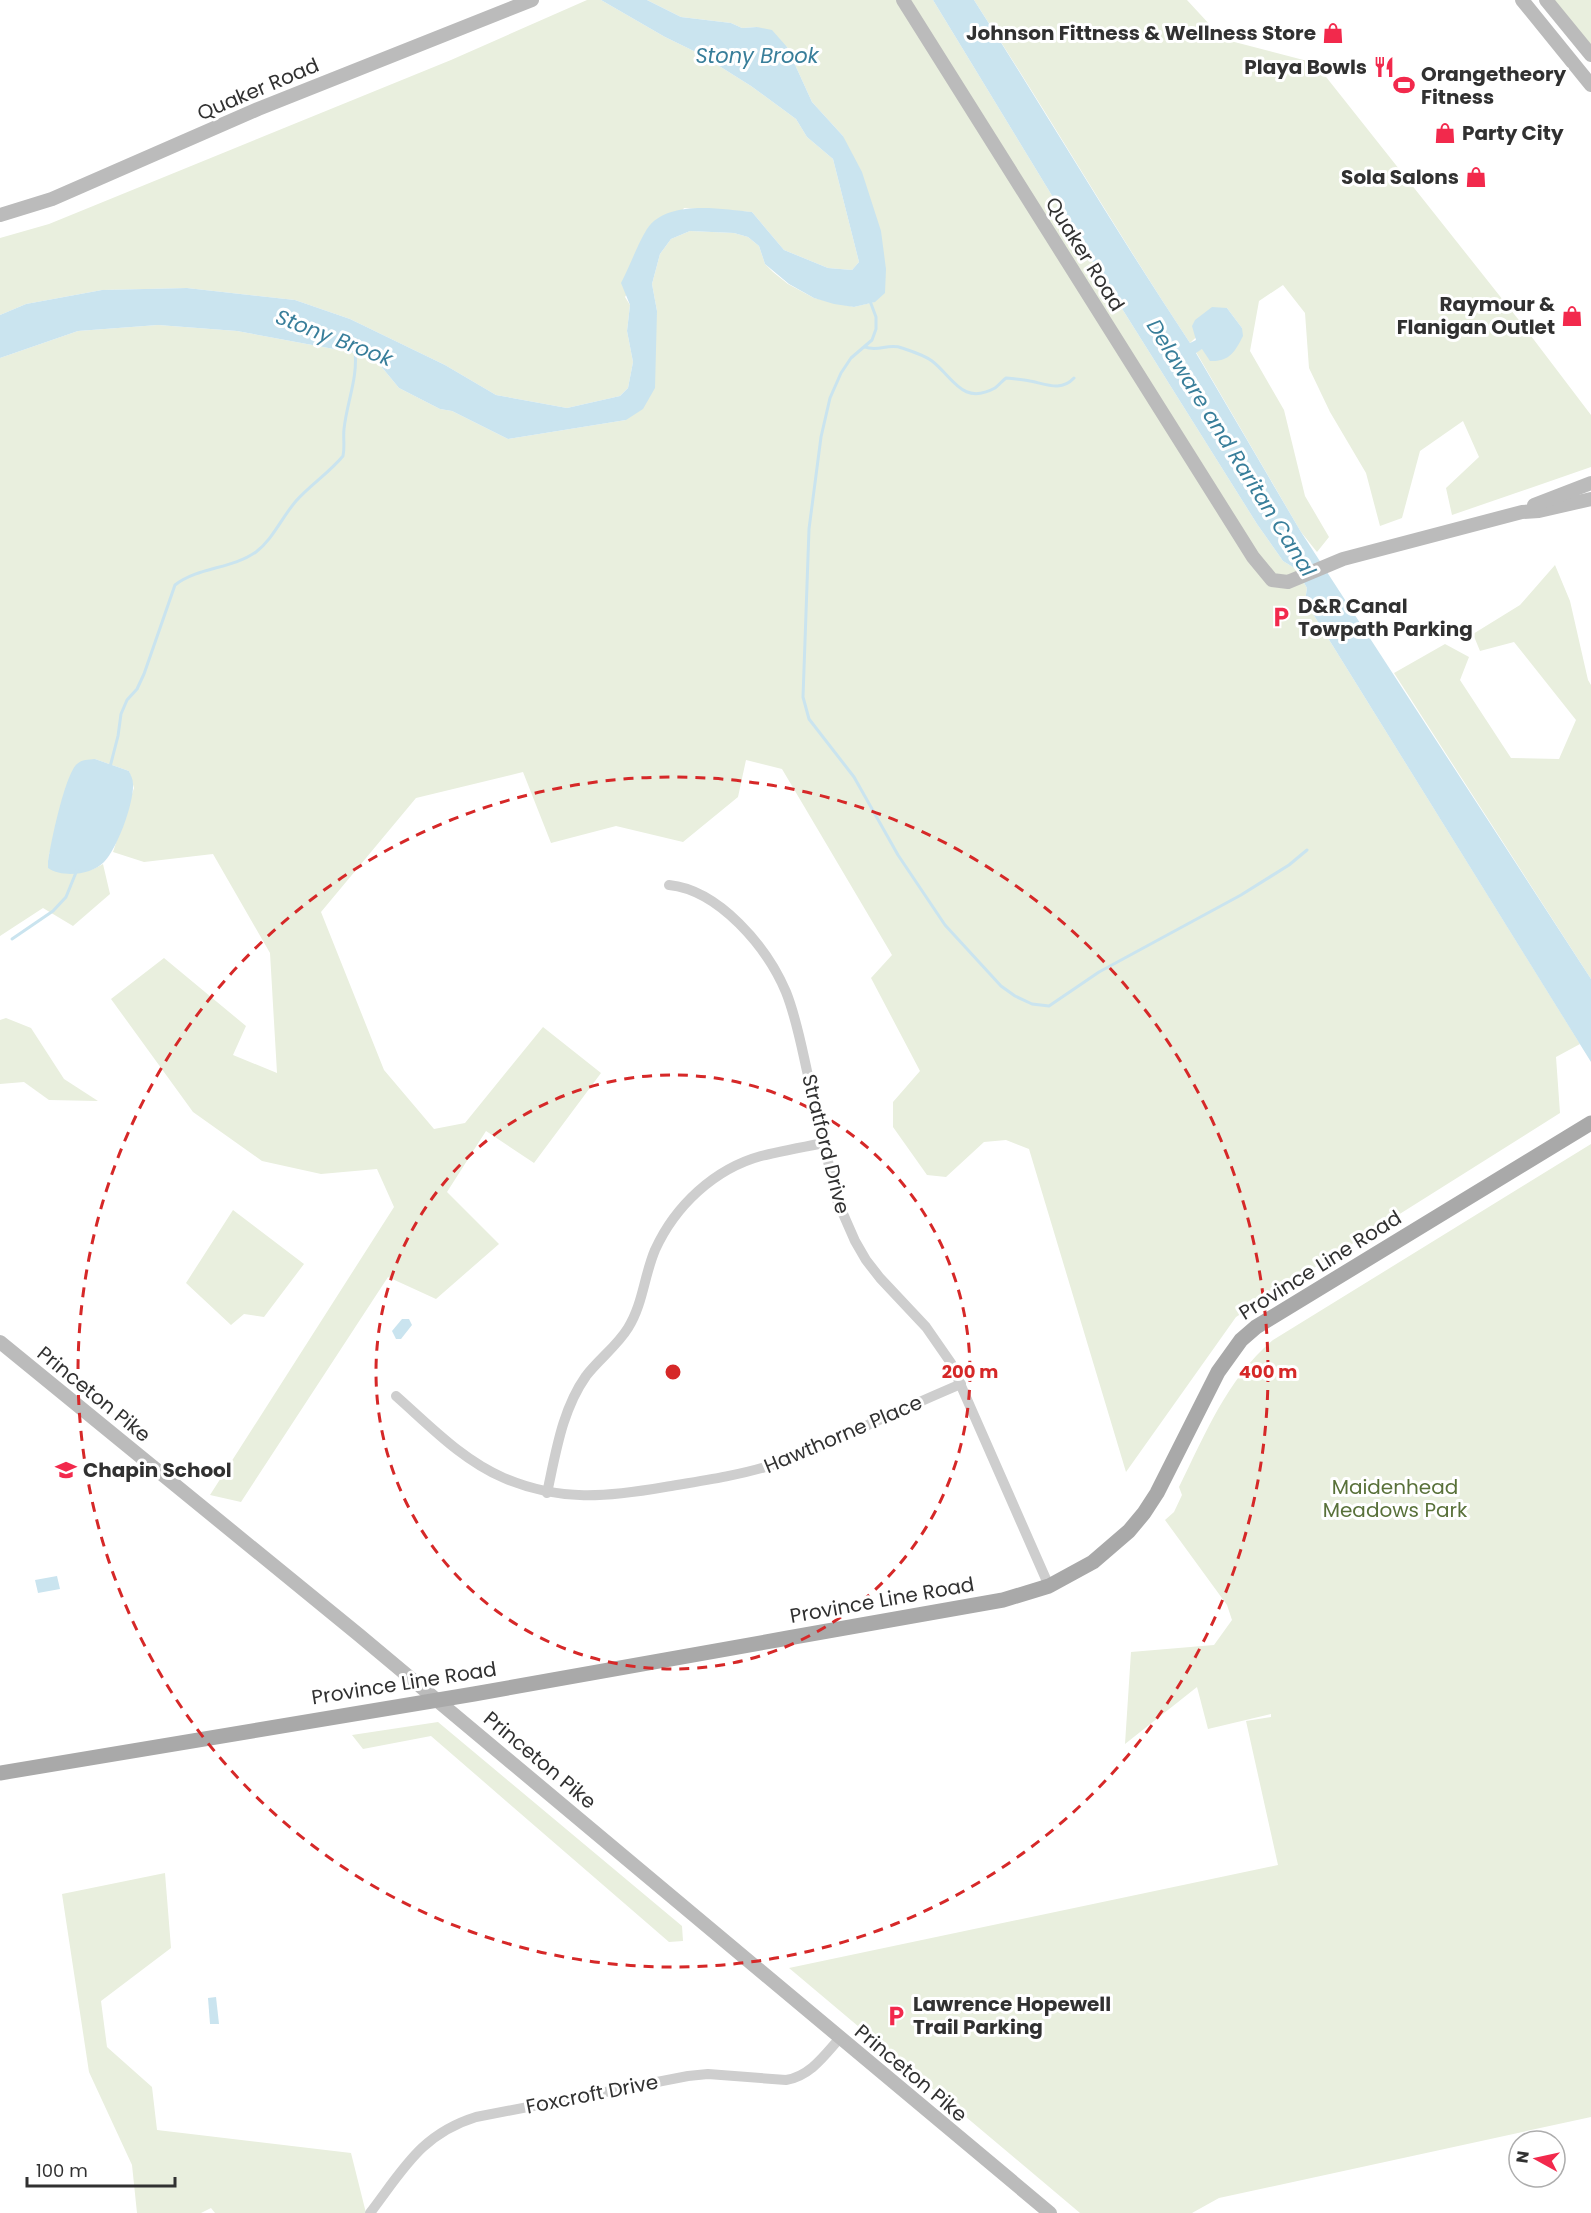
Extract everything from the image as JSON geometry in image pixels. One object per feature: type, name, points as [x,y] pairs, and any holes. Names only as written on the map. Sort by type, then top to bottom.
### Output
[{"type":"main road","name":"Province Line Road","points":[[0,1773],[437,1700],[1003,1600],[1049,1586],[1073,1574],[1112,1547],[1144,1513],[1157,1493],[1218,1372],[1241,1340],[1256,1327],[1591,1123]]},
{"type":"street","name":"Quaker Road","points":[[0,215],[52,199],[258,109],[532,0]]},
{"type":"street","name":"Quaker Road","points":[[903,0],[1253,557],[1272,580],[1280,582],[1296,580],[1343,559],[1522,512],[1539,511],[1591,498]]},
{"type":"street","points":[[1522,0],[1591,85]]},
{"type":"street","points":[[1546,0],[1591,55]]},
{"type":"street","name":"Quaker Road","points":[[1522,512],[1534,505],[1591,483]]},
{"type":"street","name":"Stratford Drive","points":[[669,885],[691,890],[715,903],[746,931],[775,969],[793,1010],[837,1200],[855,1241],[880,1278],[938,1343],[951,1363],[1049,1586]]},
{"type":"street","points":[[548,1492],[569,1407],[587,1375],[628,1328],[640,1304],[654,1252],[674,1217],[701,1188],[735,1166],[761,1156],[824,1143]]},
{"type":"street","name":"Princeton Pike","points":[[0,1342],[437,1700],[738,1951],[839,2039],[1050,2213]]},
{"type":"street","name":"Hawthorne Place","points":[[396,1396],[451,1445],[486,1469],[524,1486],[580,1496],[621,1495],[747,1473],[802,1454],[961,1384]]},
{"type":"street","name":"Foxcroft Drive","points":[[370,2213],[417,2151],[430,2139],[459,2122],[688,2076],[708,2074],[786,2080],[796,2078],[813,2068],[839,2039]]},
{"type":"green space","points":[[587,0],[601,0],[665,37],[700,54],[751,86],[796,119],[807,137],[833,159],[859,262],[852,270],[828,268],[784,250],[752,212],[684,208],[625,297],[630,305],[627,331],[633,362],[628,388],[620,396],[567,408],[496,395],[445,365],[350,319],[295,300],[187,288],[102,290],[26,304],[0,315],[0,238],[49,224],[451,60]]},
{"type":"green space","points":[[647,0],[933,0],[1079,240],[1257,524],[1283,561],[1296,569],[1307,588],[1305,601],[1580,1044],[1556,1057],[1560,1113],[1236,1317],[1126,1472],[1029,1149],[1006,1140],[984,1142],[946,1177],[927,1175],[893,1127],[893,1102],[920,1071],[871,978],[892,955],[782,769],[746,760],[738,797],[683,842],[616,826],[551,843],[523,772],[416,798],[321,912],[384,1070],[434,1129],[465,1123],[543,1027],[601,1073],[534,1163],[486,1131],[447,1192],[499,1244],[436,1299],[388,1277],[241,1502],[210,1495],[394,1207],[377,1169],[321,1174],[262,1161],[193,1112],[111,999],[164,958],[246,1026],[233,1055],[277,1073],[270,953],[213,854],[144,862],[113,852],[134,788],[129,771],[95,759],[49,854],[48,868],[83,872],[103,864],[110,894],[73,926],[43,908],[0,936],[0,358],[78,331],[158,325],[237,331],[361,354],[380,365],[399,388],[508,439],[626,420],[657,311],[652,284],[660,254],[671,239],[690,231],[734,233],[748,237],[759,246],[765,264],[773,272],[788,284],[814,298],[854,307],[874,302],[843,136],[812,102],[787,47],[757,27],[742,28],[731,23],[681,17]]},
{"type":"green space","points":[[974,0],[1187,0],[1223,39],[1315,63],[1522,324],[1591,415],[1591,467],[1452,515],[1446,488],[1479,457],[1463,421],[1420,451],[1402,518],[1380,526],[1366,473],[1330,412],[1309,368],[1305,313],[1283,285],[1259,301],[1250,351],[1284,410],[1305,496],[1329,537],[1317,552],[1301,532],[1196,352],[1242,328],[1227,308],[1190,343]]},
{"type":"green space","points":[[1553,0],[1591,0],[1591,47]]},
{"type":"green space","points":[[1555,565],[1570,601],[1591,685],[1591,979],[1394,673],[1445,644],[1469,657],[1460,680],[1511,758],[1559,759],[1576,720],[1514,642],[1480,651],[1473,634],[1520,605]]},
{"type":"green space","points":[[6,1018],[31,1028],[64,1079],[98,1101],[49,1100],[24,1082],[0,1084],[0,1020]]},
{"type":"green space","name":"Maidenhead Meadows Park","points":[[1591,1144],[1591,2117],[1536,2129],[1507,2129],[1507,2135],[1219,2198],[1192,2213],[1080,2213],[789,1968],[1278,1865],[1246,1721],[1271,1717],[1271,1714],[1208,1729],[1197,1687],[1125,1744],[1131,1652],[1214,1645],[1232,1620],[1227,1605],[1165,1520],[1174,1512],[1182,1495],[1179,1487],[1218,1409],[1243,1372],[1273,1340]]},
{"type":"green space","points":[[233,1210],[304,1264],[264,1317],[244,1314],[231,1325],[186,1283]]},
{"type":"green space","points":[[438,1722],[682,1926],[683,1941],[669,1942],[431,1736],[363,1749],[352,1735]]},
{"type":"green space","points":[[165,1873],[171,1948],[101,2001],[107,2047],[152,2087],[157,2130],[351,2153],[366,2213],[215,2213],[211,2208],[201,2213],[137,2213],[132,2165],[89,2072],[62,1894]]},
{"type":"water","name":"Stony Brook","points":[[601,0],[647,0],[681,17],[731,23],[742,28],[757,27],[772,30],[787,47],[812,102],[843,136],[862,172],[881,231],[886,269],[885,293],[875,302],[854,307],[814,298],[789,284],[765,264],[759,246],[748,237],[734,233],[690,231],[671,239],[660,254],[652,284],[657,311],[655,388],[643,409],[626,420],[508,439],[399,388],[380,365],[361,354],[237,331],[158,325],[78,331],[0,358],[0,315],[26,304],[102,290],[187,288],[295,300],[350,319],[445,365],[496,395],[567,408],[620,396],[628,388],[633,362],[627,331],[630,305],[621,283],[647,229],[667,213],[695,208],[752,212],[784,250],[828,268],[852,270],[859,262],[833,159],[807,137],[796,119],[751,86],[700,54],[665,37]]},
{"type":"water","name":"Delaware and Raritan Canal","points":[[933,0],[974,0],[1190,343],[1196,340],[1192,326],[1195,320],[1212,307],[1227,308],[1242,328],[1243,336],[1240,342],[1227,358],[1210,361],[1202,349],[1196,353],[1301,532],[1591,979],[1591,1062],[1305,601],[1307,588],[1296,569],[1283,561],[1257,524],[1079,240]]},
{"type":"water","points":[[95,759],[129,771],[133,781],[133,792],[124,825],[109,856],[92,870],[77,874],[54,871],[48,868],[48,863],[63,795],[72,770],[79,762]]},
{"type":"water","points":[[402,1319],[409,1319],[412,1325],[401,1339],[396,1339],[392,1331]]},
{"type":"water","points":[[57,1576],[60,1589],[38,1593],[35,1580]]},
{"type":"water","points":[[216,1997],[219,2024],[210,2024],[208,1998]]},
{"type":"waterway","points":[[870,301],[876,317],[876,329],[872,340],[851,358],[841,373],[830,398],[821,437],[809,529],[803,697],[809,719],[854,777],[898,855],[945,925],[1001,986],[1032,1004],[1049,1006],[1099,972],[1241,895],[1289,865],[1307,850]]},
{"type":"waterway","points":[[865,347],[874,349],[897,347],[921,355],[932,361],[959,387],[974,394],[995,388],[1006,378],[1059,386],[1074,378]]},
{"type":"waterway","points":[[110,767],[121,714],[144,674],[175,585],[184,579],[247,558],[256,552],[267,541],[296,501],[343,456],[345,419],[354,380],[355,350]]},
{"type":"waterway","points":[[12,939],[53,911],[66,897],[77,870]]},
{"type":"place","name":"Johnson Fittness & Wellness Store","points":[[1333,33]]},
{"type":"place","name":"Playa Bowls","points":[[1384,67]]},
{"type":"place","name":"Orangetheory Fitness","points":[[1404,85]]},
{"type":"place","name":"Party City","points":[[1445,133]]},
{"type":"place","name":"Sola Salons","points":[[1476,177]]},
{"type":"place","name":"Raymour & Flanigan Outlet","points":[[1572,316]]},
{"type":"place","name":"D&R Canal Towpath Parking","points":[[1281,617]]},
{"type":"place","name":"Chapin School","points":[[66,1470]]},
{"type":"place","name":"Lawrence Hopewell Trail Parking","points":[[896,2016]]}]
